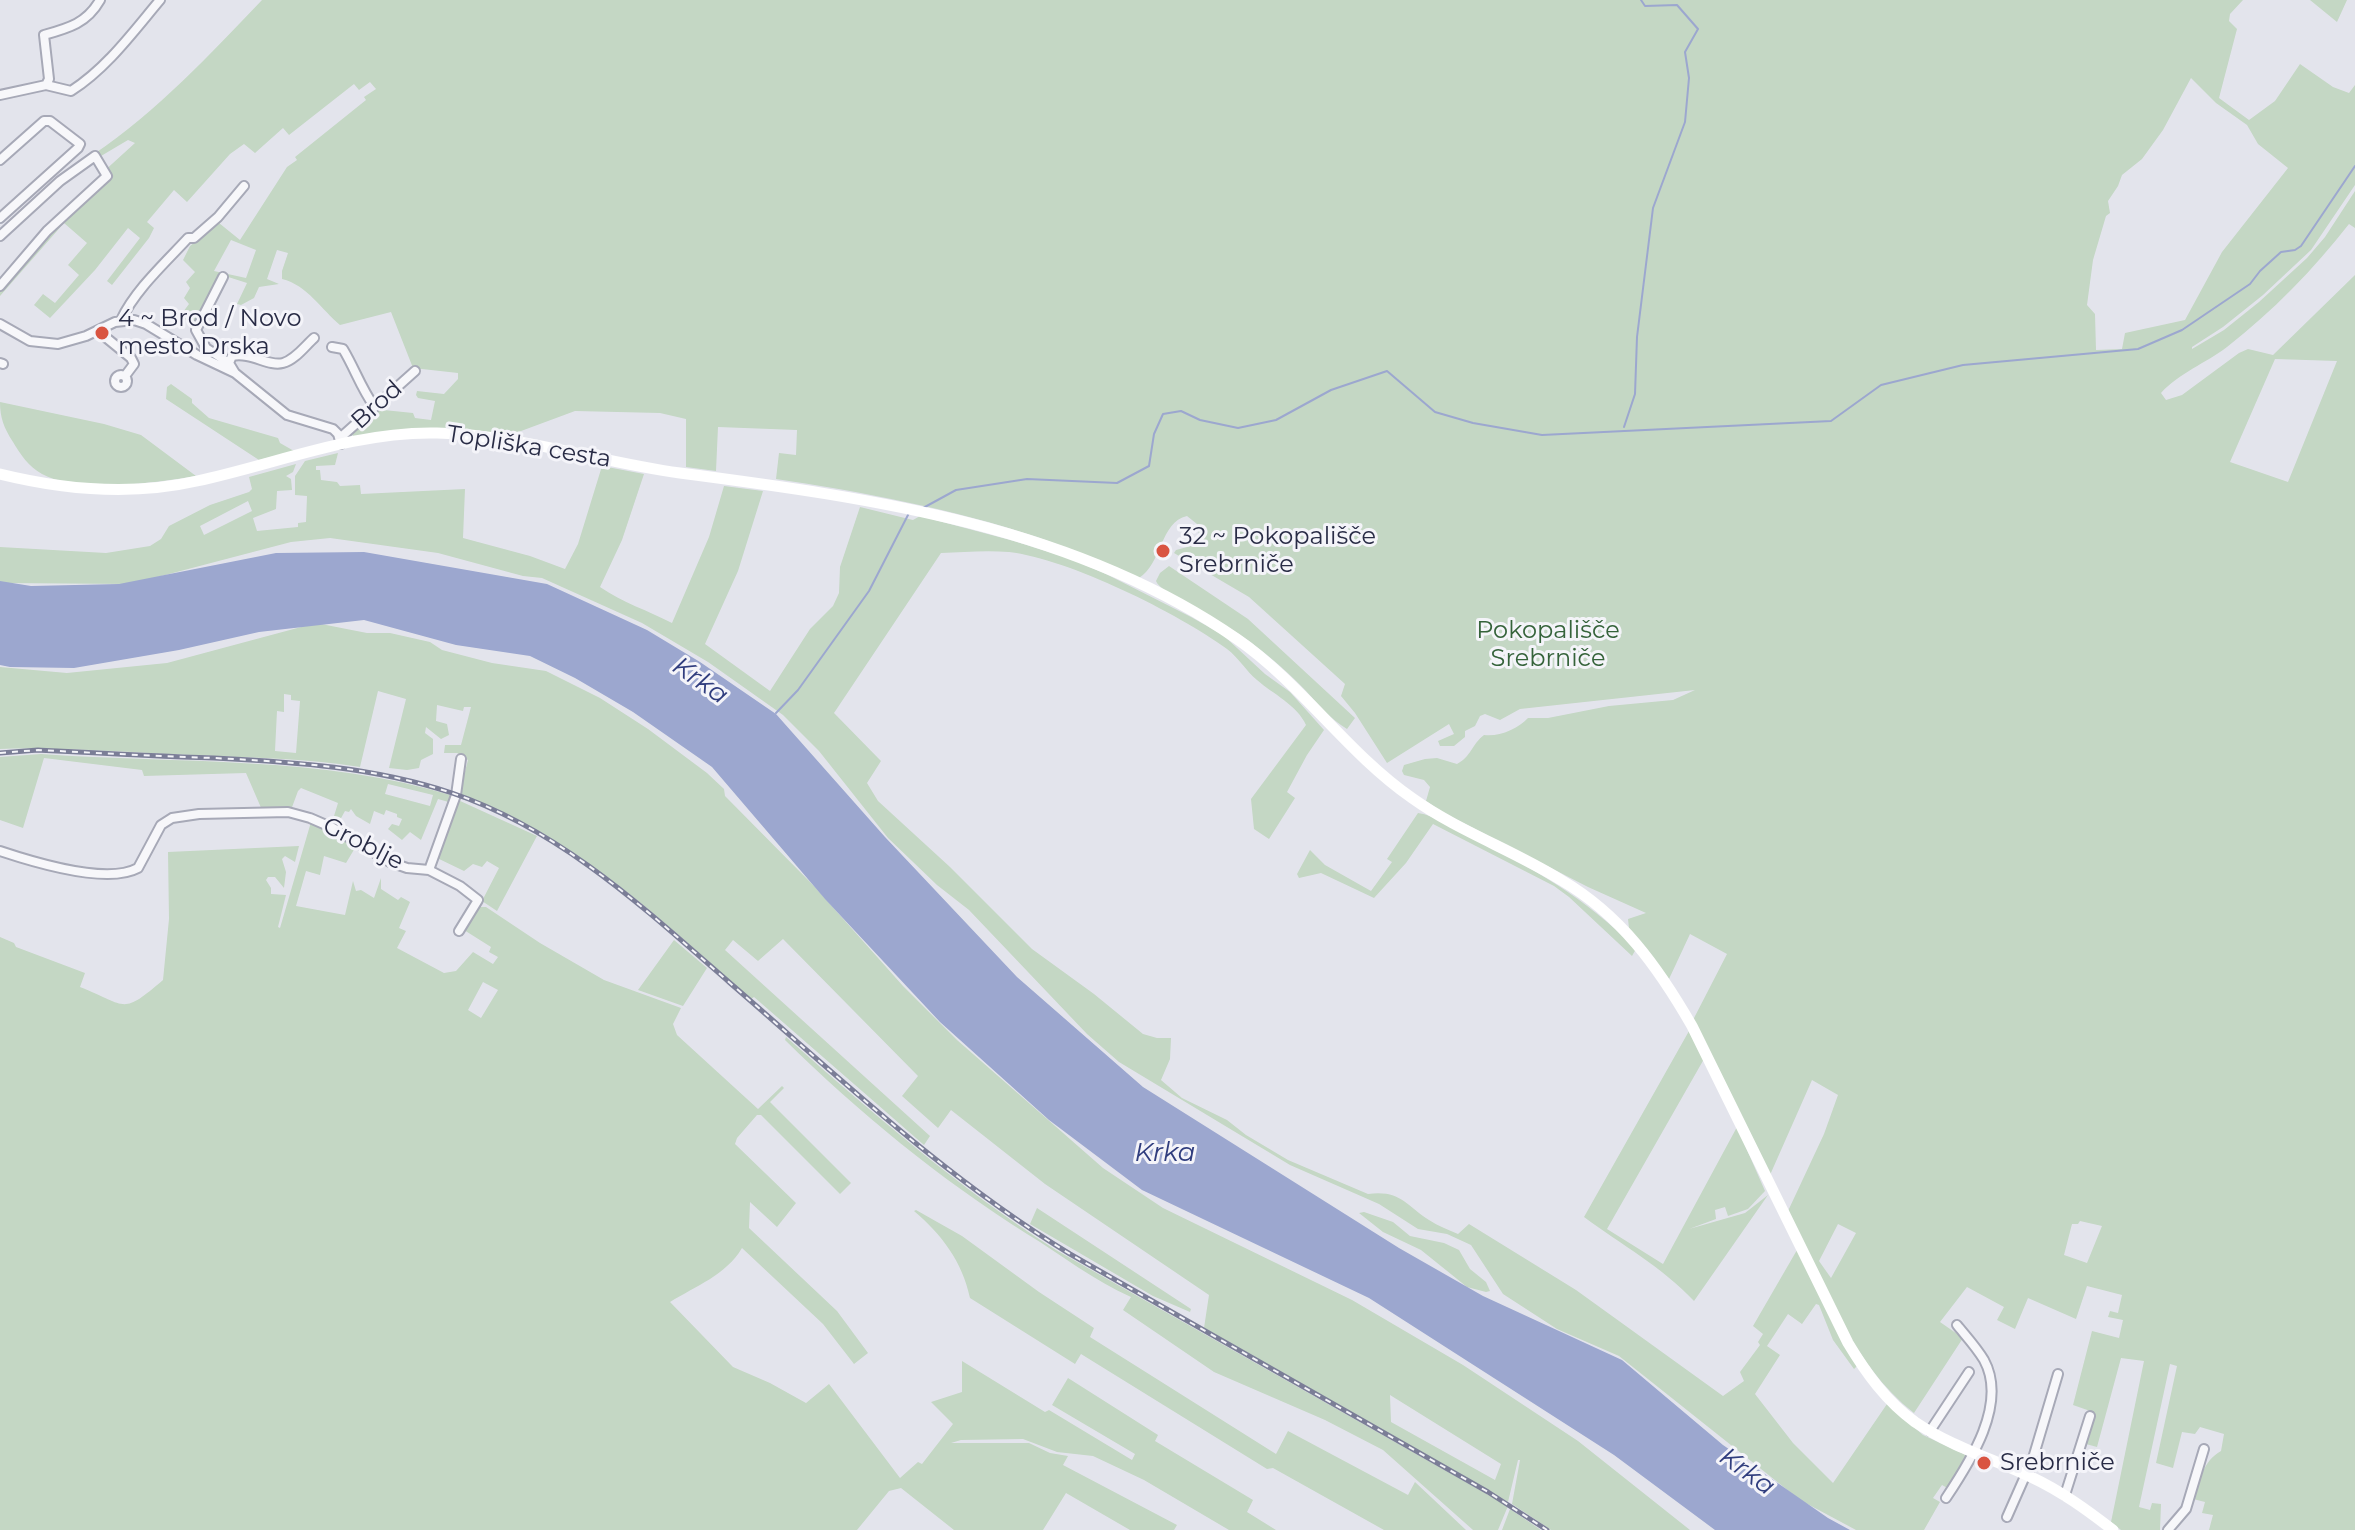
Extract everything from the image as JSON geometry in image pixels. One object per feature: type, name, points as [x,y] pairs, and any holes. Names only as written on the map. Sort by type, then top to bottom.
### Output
[{"type":"main road","name":"Topliška cesta","points":[[0,474],[45,484],[101,490],[158,488],[194,482],[341,441],[431,433],[495,438],[678,473],[850,496],[916,511],[993,529],[1081,559],[1144,587],[1217,626],[1275,670],[1370,765],[1409,797],[1440,817],[1564,881],[1620,924],[1664,977],[1692,1026],[1848,1343],[1882,1392],[1913,1421],[1976,1453],[2027,1474],[2065,1495],[2113,1530]]},
{"type":"street","points":[[46,85],[49,79],[44,35],[79,24],[100,0]]},
{"type":"street","points":[[0,95],[46,85],[71,91],[99,70],[160,0]]},
{"type":"street","points":[[0,160],[44,121],[50,121],[80,144],[0,218]]},
{"type":"street","points":[[0,236],[60,181],[95,156],[107,176],[47,231],[0,286]]},
{"type":"street","points":[[0,324],[30,341],[43,344],[74,341],[121,320],[128,304],[174,253],[188,238],[194,238],[218,217],[244,186]]},
{"type":"street","name":"Brod","points":[[223,277],[196,330],[206,348],[229,363],[235,373]]},
{"type":"street","name":"Brod","points":[[121,320],[146,324],[197,355],[235,373],[258,390],[276,409],[299,421],[333,429],[341,441],[374,406],[415,371]]},
{"type":"street","points":[[98,331],[131,358],[134,364],[125,376]]},
{"type":"street","points":[[229,363],[232,356],[240,354],[283,364],[294,358],[314,338]]},
{"type":"street","points":[[332,347],[343,349],[356,371],[361,388],[374,406]]},
{"type":"street","points":[[429,870],[456,795],[461,759]]},
{"type":"street","name":"Groblje","points":[[0,851],[50,865],[121,874],[138,868],[161,825],[172,818],[199,814],[288,812],[333,828],[390,862],[407,868],[429,870],[460,886],[478,900],[459,931]]},
{"type":"street","points":[[1946,1498],[1976,1453],[1993,1392],[1984,1361],[1957,1325]]},
{"type":"street","points":[[1930,1431],[1969,1372]]},
{"type":"street","points":[[2007,1517],[2027,1474],[2058,1374]]},
{"type":"street","points":[[2065,1495],[2090,1416]]},
{"type":"street","points":[[2168,1530],[2186,1509],[2204,1449]]},
{"type":"green space","name":"Pokopališče Srebrniče","points":[[262,0],[2243,0],[2230,14],[2229,21],[2237,29],[2219,98],[2249,120],[2275,101],[2300,64],[2333,87],[2349,93],[2355,85],[2355,185],[2311,250],[2263,295],[2192,349],[2224,330],[2307,258],[2325,237],[2355,191],[2355,228],[2349,224],[2292,289],[2244,333],[2161,393],[2166,400],[2182,395],[2248,349],[2273,355],[2355,275],[2355,1530],[2209,1530],[2213,1515],[2202,1513],[2205,1502],[2193,1499],[2206,1466],[2221,1451],[2224,1434],[2200,1427],[2195,1434],[2182,1432],[2173,1468],[2156,1463],[2177,1366],[2170,1364],[2139,1507],[2150,1510],[2152,1503],[2161,1504],[2160,1530],[2121,1530],[2111,1522],[2144,1361],[2121,1358],[2097,1447],[2086,1444],[2093,1412],[2073,1405],[2092,1331],[2119,1338],[2123,1320],[2108,1317],[2110,1311],[2118,1313],[2122,1295],[2087,1286],[2076,1319],[2028,1298],[2015,1329],[1997,1320],[2004,1307],[1967,1287],[1940,1322],[1963,1338],[1914,1413],[1892,1393],[1856,1346],[1840,1320],[1788,1211],[1824,1134],[1838,1095],[1812,1080],[1770,1175],[1693,1020],[1727,954],[1690,934],[1669,979],[1629,928],[1628,919],[1646,913],[1588,887],[1444,813],[1426,801],[1430,787],[1424,780],[1404,775],[1402,771],[1404,765],[1425,759],[1437,758],[1457,764],[1484,735],[1508,731],[1528,718],[1548,718],[1609,706],[1673,700],[1695,690],[1520,709],[1500,720],[1485,714],[1480,716],[1475,726],[1465,731],[1465,737],[1454,746],[1440,746],[1438,741],[1454,734],[1449,724],[1387,763],[1341,696],[1345,684],[1249,597],[1174,553],[1191,546],[1199,535],[1197,524],[1187,516],[1171,526],[1147,572],[1139,578],[1050,542],[973,518],[875,496],[776,479],[779,453],[796,455],[797,430],[718,427],[716,471],[686,467],[686,419],[660,413],[575,411],[513,434],[433,428],[353,436],[351,431],[374,409],[413,413],[415,418],[431,420],[435,401],[418,398],[417,391],[444,394],[458,379],[458,373],[413,368],[391,312],[340,325],[307,292],[282,279],[288,253],[277,250],[267,279],[279,284],[259,287],[254,298],[241,305],[237,304],[247,283],[222,275],[195,326],[180,316],[189,304],[184,298],[190,288],[186,282],[195,272],[183,260],[190,246],[219,223],[240,240],[287,167],[297,160],[295,157],[366,100],[364,97],[376,89],[370,82],[359,90],[354,84],[289,135],[283,128],[255,153],[244,144],[230,154],[187,202],[174,190],[147,222],[154,228],[149,238],[112,285],[107,281],[140,238],[128,228],[95,270],[50,318],[34,305],[43,294],[55,303],[79,275],[68,265],[87,243],[64,223],[0,296],[0,278],[65,208],[135,143],[128,140],[101,156],[94,154],[161,101]],"holes":[[[2191,78],[2216,103],[2247,125],[2258,144],[2288,168],[2222,252],[2185,320],[2125,333],[2122,349],[2096,350],[2095,314],[2087,305],[2093,260],[2106,216],[2110,213],[2108,201],[2122,175],[2142,159],[2163,130]],[[231,240],[256,250],[246,278],[214,271]],[[2275,359],[2337,361],[2288,482],[2230,462]],[[2080,1221],[2102,1226],[2087,1263],[2064,1255],[2072,1224]],[[1838,1224],[1856,1233],[1831,1278],[1819,1261]]]},
{"type":"green space","points":[[2310,0],[2347,0],[2337,22]]},
{"type":"green space","points":[[171,384],[192,399],[192,403],[209,418],[278,438],[280,443],[294,451],[259,460],[166,399],[167,387]]},
{"type":"green space","points":[[0,402],[141,435],[196,476],[118,485],[57,480],[37,471],[22,456],[5,427]]},
{"type":"green space","points":[[338,453],[335,465],[316,466],[316,470],[320,470],[321,480],[337,482],[340,486],[360,485],[361,494],[465,489],[463,538],[565,569],[578,544],[602,466],[644,474],[622,540],[600,587],[672,623],[709,537],[724,486],[763,491],[738,571],[705,644],[770,691],[810,629],[833,606],[839,593],[840,567],[860,507],[913,520],[920,516],[1071,559],[1223,635],[1265,674],[1290,692],[1324,730],[1287,792],[1295,798],[1269,839],[1254,829],[1251,799],[1306,725],[1297,712],[1249,673],[1227,649],[1181,620],[1091,576],[1034,557],[1001,551],[941,553],[834,713],[881,761],[867,783],[878,801],[1032,949],[1143,1034],[1171,1038],[1170,1059],[1161,1080],[1182,1098],[1227,1120],[1288,1160],[1368,1194],[1388,1194],[1402,1200],[1432,1222],[1458,1234],[1469,1224],[1576,1290],[1723,1396],[1744,1381],[1740,1372],[1760,1345],[1758,1342],[1763,1334],[1753,1326],[1797,1250],[1857,1366],[1854,1369],[1833,1340],[1819,1305],[1816,1304],[1802,1324],[1788,1314],[1767,1346],[1780,1355],[1755,1394],[1793,1443],[1833,1483],[1887,1404],[1923,1435],[1970,1457],[1949,1489],[1942,1485],[1933,1498],[1940,1502],[1924,1530],[1856,1530],[1800,1500],[1619,1356],[1557,1329],[1503,1294],[1471,1245],[1447,1234],[1418,1229],[1379,1204],[1290,1165],[1119,1062],[1087,1034],[969,910],[937,885],[888,838],[819,751],[783,715],[708,662],[642,623],[542,578],[523,576],[438,553],[330,538],[291,542],[131,584],[0,583],[0,547],[106,553],[150,546],[161,539],[169,526],[210,505],[249,492],[252,489],[249,477],[296,464],[293,472],[286,476],[291,479],[292,490],[277,491],[276,509],[253,518],[257,531],[298,527],[298,523],[306,522],[307,496],[295,495],[295,476],[305,461]],"holes":[[[248,501],[252,511],[204,535],[200,526]]]},
{"type":"green space","points":[[1169,566],[1248,619],[1355,718],[1347,729],[1259,648],[1160,586],[1156,581]]},
{"type":"green space","points":[[316,623],[367,633],[390,633],[430,642],[442,650],[492,663],[546,671],[600,698],[707,773],[724,789],[725,796],[813,885],[903,986],[957,1040],[1103,1168],[1163,1208],[1352,1300],[1463,1365],[1578,1441],[1690,1530],[1551,1530],[1512,1504],[1520,1460],[1508,1502],[1204,1328],[1209,1295],[1045,1184],[951,1110],[938,1128],[902,1096],[918,1076],[783,939],[758,961],[733,940],[725,950],[930,1136],[924,1145],[754,997],[751,999],[615,883],[542,834],[459,794],[468,760],[457,753],[444,753],[445,745],[461,745],[471,707],[464,707],[463,711],[437,705],[436,721],[447,724],[449,735],[441,739],[426,727],[425,733],[433,739],[433,754],[421,760],[419,768],[407,770],[389,768],[406,699],[378,691],[360,767],[278,759],[73,749],[0,749],[0,667],[67,673],[167,663]],"holes":[[[284,694],[291,695],[291,700],[300,701],[296,753],[275,751],[277,711],[284,712]],[[1390,1395],[1501,1464],[1495,1480],[1391,1422]]]},
{"type":"green space","points":[[41,754],[301,767],[403,783],[454,796],[452,803],[438,799],[421,840],[410,832],[402,840],[388,829],[392,824],[399,826],[402,819],[397,814],[386,810],[384,815],[374,811],[370,824],[351,809],[345,811],[340,820],[334,816],[338,803],[301,788],[291,810],[262,810],[246,773],[144,776],[142,770],[44,758],[23,828],[0,820],[0,757]],"holes":[[[388,784],[433,795],[430,806],[385,794]]]},
{"type":"green space","points":[[458,800],[537,836],[497,911],[482,901],[499,868],[487,861],[482,867],[473,864],[464,871],[435,857]]},
{"type":"green space","points":[[1418,813],[1437,819],[1514,860],[1578,899],[1636,949],[1632,956],[1554,886],[1433,824],[1406,863],[1374,898],[1321,873],[1299,878],[1297,874],[1310,850],[1325,865],[1371,891],[1392,862],[1387,859]]},
{"type":"green space","points":[[311,822],[358,843],[346,863],[324,856],[320,875],[306,871],[296,906],[345,915],[353,881],[356,891],[361,890],[374,898],[381,878],[381,889],[398,900],[401,897],[410,902],[399,928],[406,931],[397,948],[444,973],[456,971],[473,952],[493,964],[498,957],[489,952],[491,947],[464,930],[479,907],[486,907],[604,980],[681,1008],[673,1024],[677,1035],[758,1109],[782,1086],[784,1088],[770,1102],[851,1183],[840,1194],[761,1115],[757,1115],[735,1144],[796,1203],[777,1227],[750,1202],[749,1228],[837,1311],[868,1353],[854,1364],[823,1324],[742,1248],[719,1273],[670,1302],[733,1367],[806,1403],[829,1384],[900,1478],[918,1462],[922,1464],[953,1424],[931,1402],[962,1392],[962,1361],[1132,1460],[1135,1454],[1052,1405],[1068,1378],[1158,1435],[1155,1441],[1253,1500],[1247,1512],[1276,1530],[1229,1530],[1144,1480],[1093,1456],[1057,1452],[1023,1439],[961,1440],[951,1443],[1029,1443],[1050,1453],[1068,1456],[1063,1465],[1177,1525],[1174,1530],[1130,1530],[1066,1493],[1043,1530],[954,1530],[901,1488],[889,1491],[857,1530],[0,1530],[0,937],[16,947],[85,973],[80,987],[116,1003],[131,1003],[163,980],[169,919],[168,852],[299,846],[295,862],[285,856],[282,859],[286,872],[284,888],[275,877],[266,880],[271,894],[286,895],[280,928]],"holes":[[[483,982],[498,990],[481,1018],[468,1010]]]},
{"type":"green space","points":[[674,940],[707,968],[683,1006],[638,990]]},
{"type":"green space","points":[[1689,1031],[1704,1059],[1607,1229],[1663,1264],[1737,1127],[1765,1191],[1748,1209],[1728,1216],[1725,1207],[1715,1210],[1716,1219],[1689,1229],[1745,1213],[1768,1195],[1694,1301],[1655,1267],[1584,1217]]},
{"type":"green space","points":[[786,1037],[884,1122],[1019,1226],[1056,1250],[1508,1506],[1498,1530],[1473,1530],[1383,1450],[1325,1420],[1214,1372],[1123,1310],[1131,1297],[1078,1267],[931,1167],[841,1093],[785,1040]]},
{"type":"green space","points":[[1037,1208],[1191,1309],[1190,1312],[1153,1296],[1030,1224]]},
{"type":"green space","points":[[916,1210],[962,1236],[1094,1328],[1090,1337],[1276,1454],[1288,1431],[1408,1495],[1415,1482],[1466,1530],[1384,1530],[1273,1468],[1267,1469],[1081,1354],[1075,1364],[970,1298],[962,1272],[950,1250]]},
{"type":"green space","points":[[1359,1213],[1393,1222],[1410,1236],[1444,1243],[1459,1250],[1470,1269],[1486,1282],[1490,1291],[1467,1287],[1421,1250],[1383,1232]]},
{"type":"green space","points":[[1510,1509],[1541,1530],[1502,1530]]},
{"type":"water","name":"Krka","points":[[364,552],[547,584],[647,630],[700,662],[776,714],[885,837],[1017,977],[1143,1087],[1399,1248],[1483,1296],[1622,1360],[1723,1445],[1850,1530],[1715,1530],[1614,1455],[1369,1298],[1142,1190],[1049,1120],[940,1022],[825,899],[712,767],[633,712],[530,656],[456,645],[364,620],[259,632],[74,668],[0,665],[0,581],[31,586],[119,584],[276,553]]},
{"type":"waterway","points":[[1624,427],[1635,394],[1637,337],[1653,208],[1685,122],[1689,78],[1685,52],[1698,29],[1677,5],[1645,6],[1641,0]]},
{"type":"waterway","points":[[923,508],[956,490],[1027,479],[1117,483],[1149,466],[1154,434],[1163,414],[1181,411],[1200,420],[1238,428],[1276,420],[1331,390],[1387,371],[1435,412],[1473,423],[1542,435],[1831,421],[1881,385],[1963,365],[2138,349],[2182,330],[2250,284],[2281,252],[2301,246],[2355,166]]},
{"type":"waterway","points":[[776,713],[798,690],[869,591],[909,513]]},
{"type":"railway","points":[[0,753],[38,750],[334,767],[423,784],[492,809],[529,828],[600,874],[666,927],[894,1126],[1024,1224],[1070,1254],[1488,1492],[1547,1530]]},
{"type":"place","name":"4 ~ Brod / Novo mesto Drska","points":[[102,333]]},
{"type":"place","name":"32 ~ Pokopališče Srebrniče","points":[[1163,551]]},
{"type":"place","name":"Srebrniče","points":[[1984,1463]]}]
